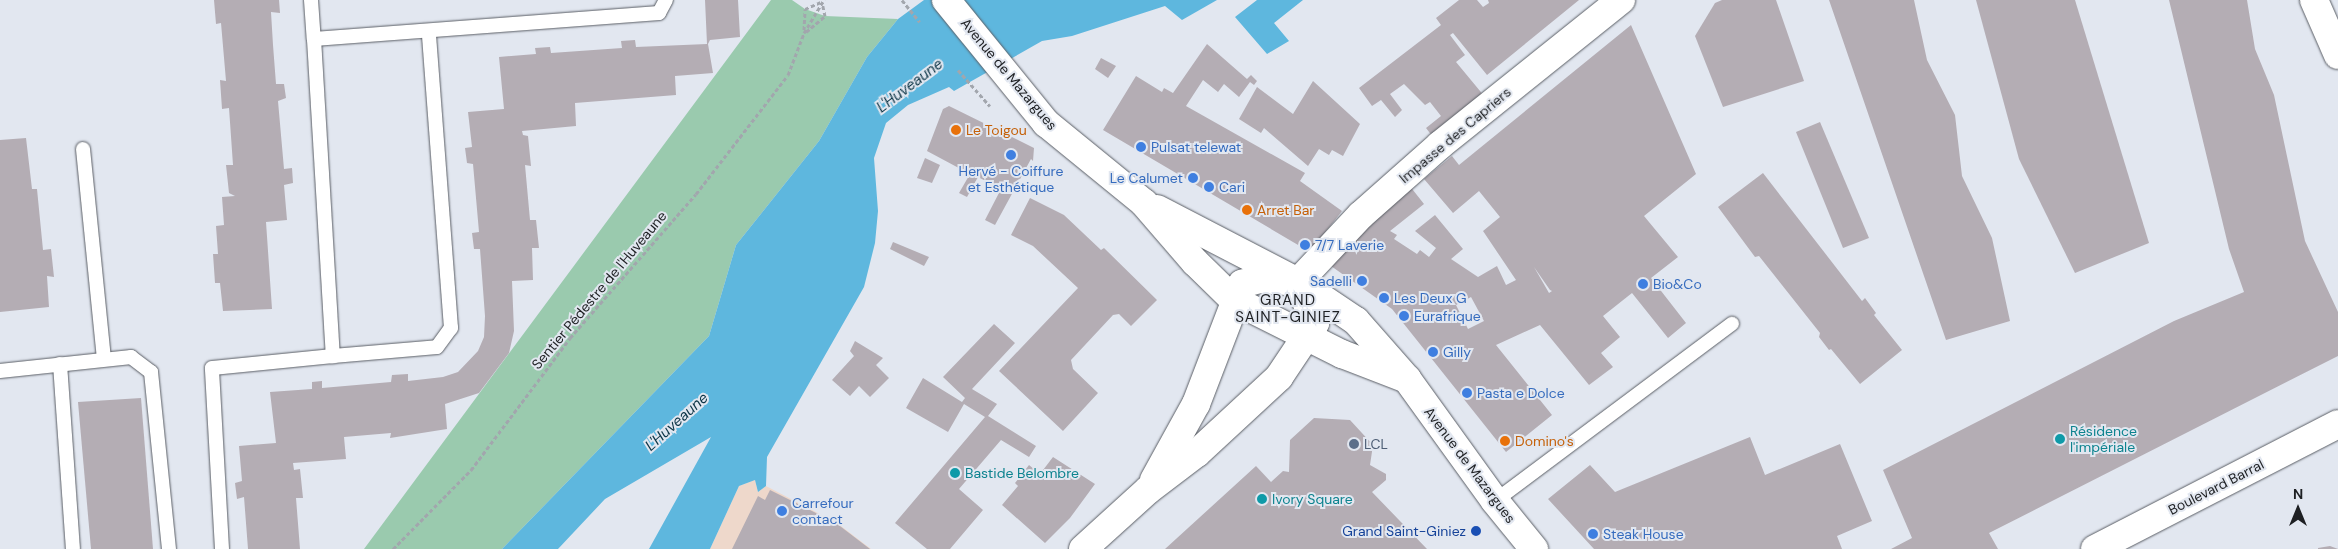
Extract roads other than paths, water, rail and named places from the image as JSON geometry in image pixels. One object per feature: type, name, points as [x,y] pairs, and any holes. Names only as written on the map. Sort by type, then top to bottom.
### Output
[{"type":"street","name":"Avenue de Mazargues","points":[[946,0],[1046,123],[1144,203],[1195,262],[1234,300],[1308,337],[1407,380]]},
{"type":"street","name":"Impasse des Capriers","points":[[1298,282],[1361,215],[1426,158],[1621,0]]},
{"type":"street","points":[[2314,0],[2338,55]]},
{"type":"street","name":"Avenue de Mazargues","points":[[1144,203],[1298,282],[1356,320],[1407,380],[1495,501],[1534,549]]},
{"type":"street","name":"Avenue de Mazargues","points":[[1234,300],[1242,284],[1259,279],[1298,282]]},
{"type":"street","points":[[1083,549],[1148,490],[1198,453],[1279,376],[1308,337],[1315,323],[1298,282]]},
{"type":"street","points":[[1148,490],[1196,404],[1234,300]]},
{"type":"street","name":"Boulevard Barral","points":[[2094,549],[2338,424]]},
{"type":"lane","points":[[311,0],[333,356]]},
{"type":"lane","points":[[314,39],[659,14],[666,0]]},
{"type":"lane","points":[[222,549],[212,368],[437,347],[451,328],[429,32]]},
{"type":"lane","points":[[83,149],[104,358]]},
{"type":"lane","points":[[1495,501],[1732,324]]},
{"type":"lane","points":[[0,371],[104,358],[131,357],[150,372],[169,549]]},
{"type":"lane","points":[[60,364],[73,549]]},
{"type":"water","name":"L'Huveaune","points":[[924,0],[1217,0],[1182,20],[1165,6],[1072,36],[1042,41],[954,91],[949,87],[908,105],[886,123],[874,158],[878,211],[875,243],[864,287],[767,457],[766,486],[758,492],[755,480],[739,486],[710,549],[649,549],[711,437],[605,499],[558,549],[502,549],[709,336],[736,245],[819,141],[867,57],[898,19]]},
{"type":"water","points":[[1257,0],[1303,0],[1274,23],[1289,41],[1267,54],[1235,17]]},
{"type":"place","name":"Le Toigou","points":[[956,130]]},
{"type":"place","name":"Pulsat telewat","points":[[1141,147]]},
{"type":"place","name":"Hervé - Coiffure et Esthétique","points":[[1011,155]]},
{"type":"place","name":"Le Calumet","points":[[1193,178]]},
{"type":"place","name":"Cari","points":[[1209,187]]},
{"type":"place","name":"Arret Bar","points":[[1247,210]]},
{"type":"place","name":"7/7 Laverie","points":[[1305,245]]},
{"type":"place","name":"Sadelli","points":[[1362,281]]},
{"type":"place","name":"Bio&Co","points":[[1643,284]]},
{"type":"place","name":"Les Deux G","points":[[1384,298]]},
{"type":"place","name":"Eurafrique","points":[[1404,316]]},
{"type":"place","name":"Gilly","points":[[1433,352]]},
{"type":"place","name":"Pasta e Dolce","points":[[1467,393]]},
{"type":"place","name":"Résidence l'impériale","points":[[2060,439]]},
{"type":"place","name":"Domino's","points":[[1505,441]]},
{"type":"place","name":"LCL","points":[[1354,444]]},
{"type":"place","name":"Bastide Belombre","points":[[955,473]]},
{"type":"place","name":"Ivory Square","points":[[1262,499]]},
{"type":"place","name":"Carrefour contact","points":[[782,511]]},
{"type":"place","name":"Grand Saint-Giniez","points":[[1476,531]]},
{"type":"place","name":"Steak House","points":[[1593,534]]},
{"type":"district","name":"GRAND SAINT-GINIEZ","points":[[1288,308]]}]
